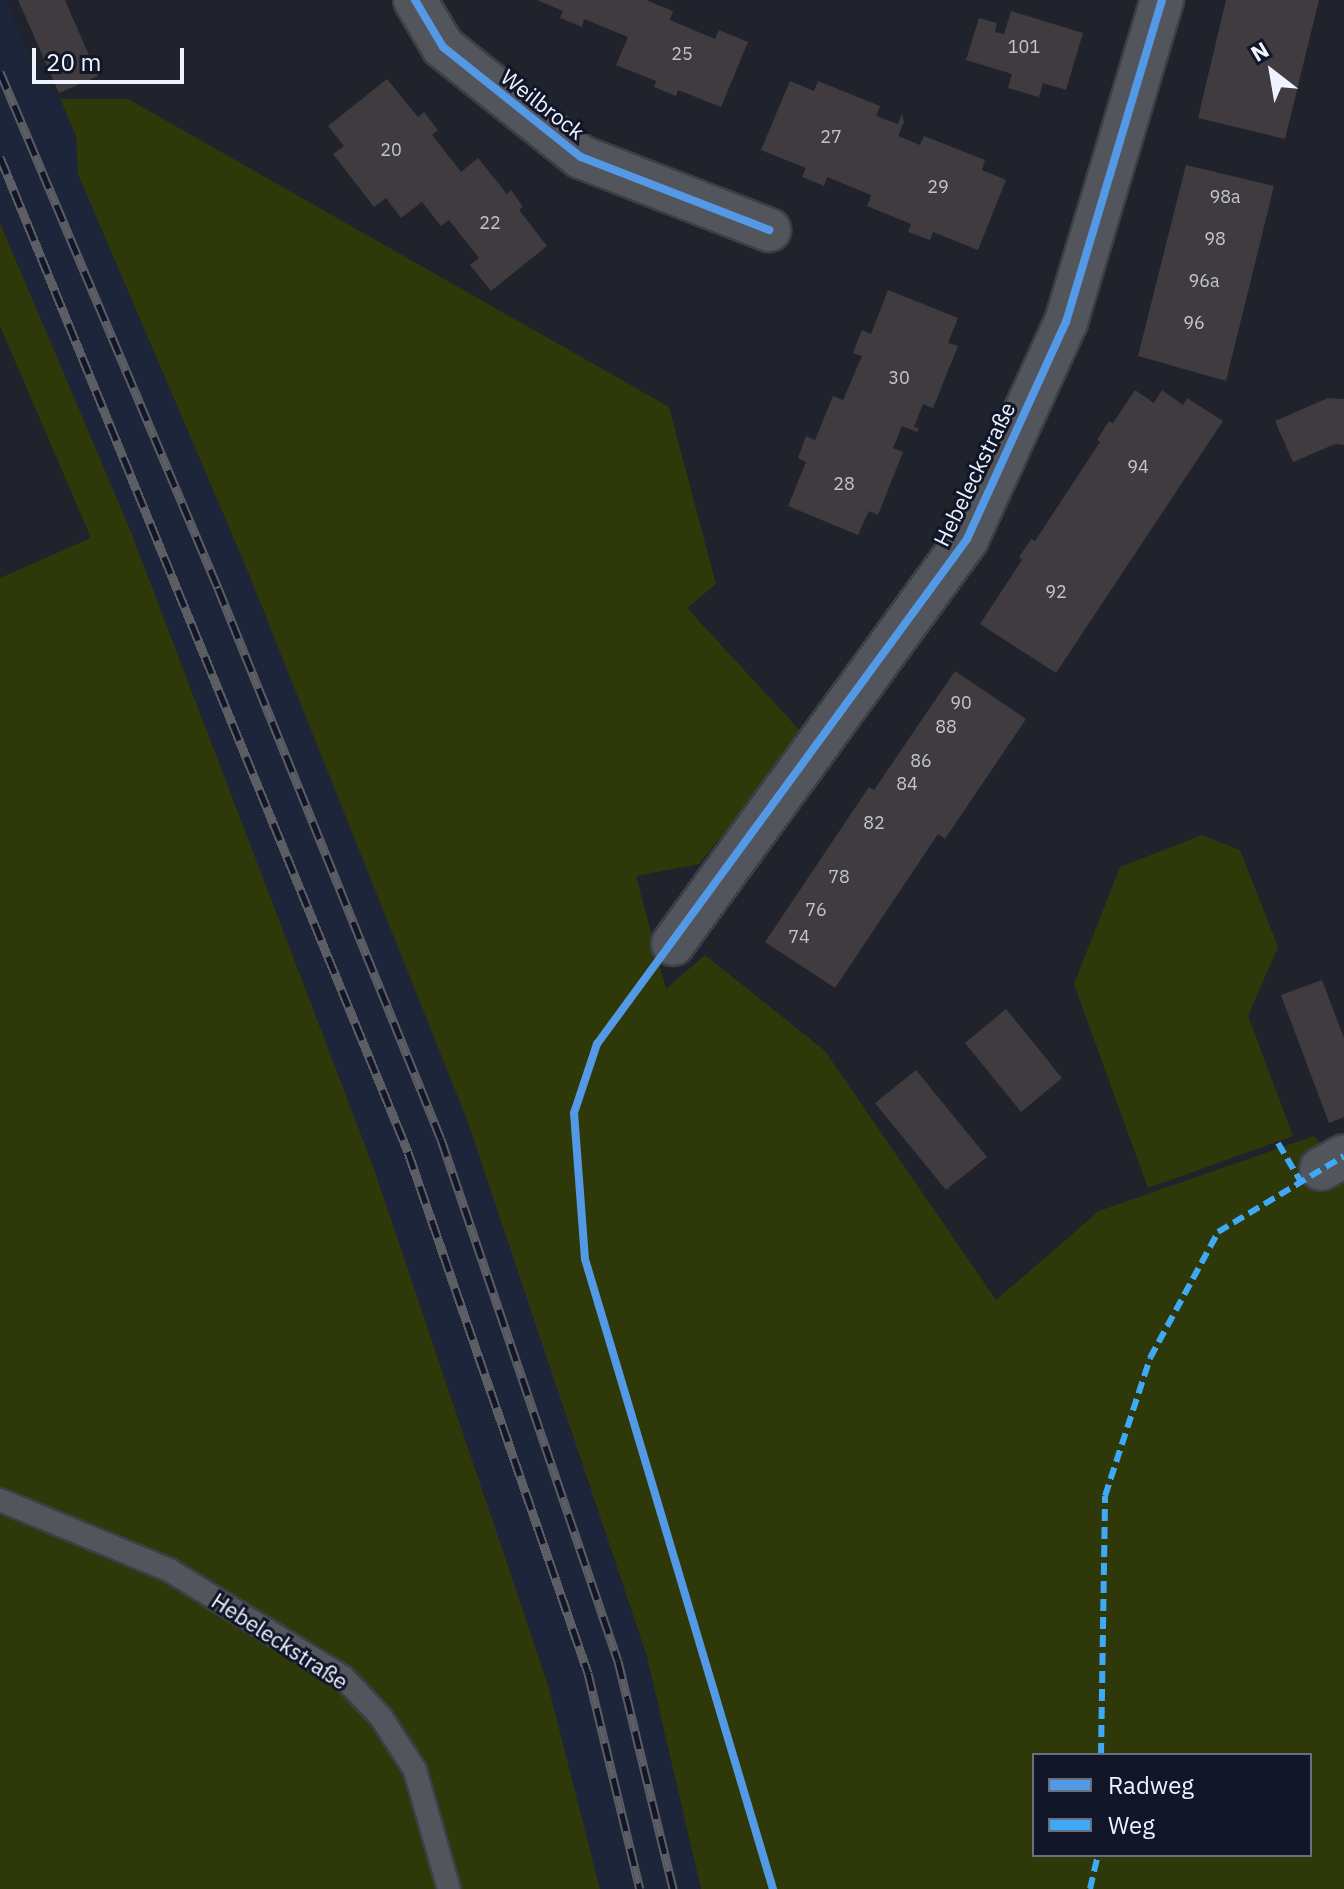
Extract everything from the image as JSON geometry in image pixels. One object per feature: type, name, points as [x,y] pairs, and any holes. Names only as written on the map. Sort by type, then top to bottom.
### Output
[{"type":"street","name":"Weilbrock","points":[[415,0],[443,47],[581,157],[769,230]]},
{"type":"street","name":"Hebeleckstraße","points":[[673,944],[967,539],[1066,322],[1162,0]]},
{"type":"lane","name":"Hebeleckstraße","points":[[0,1500],[169,1570],[343,1677],[381,1717],[415,1770],[449,1889]]},
{"type":"shaded area","points":[[0,0],[6,0],[34,68],[60,99],[76,136],[78,174],[248,572],[469,1125],[647,1657],[701,1889],[600,1889],[548,1685],[373,1166],[129,527],[0,223]]},
{"type":"green space","points":[[60,99],[128,99],[669,407],[716,584],[687,608],[804,735],[699,864],[636,876],[666,989],[705,955],[825,1051],[996,1300],[1099,1211],[1314,1136],[1344,1172],[1344,1889],[701,1889],[647,1657],[469,1125],[248,572],[78,174],[76,136]]},
{"type":"green space","points":[[0,223],[129,527],[373,1166],[548,1685],[600,1889],[0,1889],[0,578],[91,538],[0,326]]},
{"type":"green space","points":[[1202,835],[1240,850],[1278,947],[1248,1016],[1293,1136],[1148,1188],[1074,984],[1120,867]]},
{"type":"building","points":[[18,0],[65,0],[98,76],[59,93]]},
{"type":"building","points":[[537,0],[646,0],[673,11],[670,20],[715,39],[719,30],[748,42],[721,107],[678,90],[676,96],[654,87],[656,81],[616,65],[628,37],[584,19],[582,27],[560,18],[563,11]]},
{"type":"building","points":[[1226,0],[1319,0],[1285,139],[1198,118]]},
{"type":"building","points":[[1011,11],[1083,33],[1066,90],[1043,83],[1039,97],[1008,88],[1012,74],[966,60],[979,18],[997,23],[995,32],[1004,34]]},
{"type":"building","points":[[387,79],[418,117],[424,112],[438,130],[432,135],[461,172],[478,158],[507,194],[511,190],[523,207],[519,210],[547,246],[491,291],[470,265],[479,258],[449,220],[441,226],[422,202],[401,218],[386,198],[374,207],[333,154],[344,146],[328,126]]},
{"type":"building","points":[[790,81],[814,91],[818,81],[880,106],[876,116],[898,124],[902,114],[904,122],[898,136],[920,145],[924,136],[985,160],[982,170],[1006,180],[978,250],[933,232],[930,240],[908,232],[911,224],[867,206],[871,195],[827,177],[824,186],[802,177],[806,168],[761,150]]},
{"type":"building","points":[[1186,165],[1274,186],[1226,381],[1138,356]]},
{"type":"building","points":[[888,290],[958,318],[948,343],[958,346],[933,408],[923,404],[914,427],[919,428],[917,432],[902,426],[893,448],[903,452],[878,515],[869,511],[858,535],[788,506],[806,462],[798,458],[806,436],[815,440],[833,396],[843,400],[862,356],[853,353],[862,330],[871,334]]},
{"type":"building","points":[[1135,390],[1154,403],[1162,390],[1183,405],[1187,398],[1223,421],[1056,673],[980,624],[1022,560],[1019,557],[1031,539],[1035,541],[1100,442],[1097,440],[1109,421],[1113,423]]},
{"type":"building","points":[[1328,398],[1344,399],[1344,445],[1335,444],[1293,462],[1275,421]]},
{"type":"building","points":[[955,671],[1026,719],[945,839],[938,834],[835,988],[765,942],[869,787],[874,790]]},
{"type":"building","points":[[1322,980],[1344,1038],[1344,1117],[1329,1123],[1281,995]]},
{"type":"building","points":[[1006,1009],[1062,1078],[1021,1112],[965,1043]]},
{"type":"building","points":[[916,1070],[987,1157],[946,1190],[875,1103]]},
{"type":"railway","points":[[0,72],[218,588],[441,1139],[618,1661],[673,1889]]},
{"type":"railway","points":[[0,157],[408,1152],[588,1673],[640,1889]]},
{"type":"marked path","points":[[1278,1143],[1301,1182]]},
{"type":"marked path","points":[[1101,1753],[1105,1496],[1150,1358],[1218,1232],[1344,1156]]},
{"type":"marked path","points":[[1090,1889],[1098,1857]]},
{"type":"cycle path","points":[[415,0],[443,47],[581,157],[769,230]]},
{"type":"cycle path","points":[[773,1889],[585,1259],[574,1113],[597,1044],[967,539],[1066,322],[1162,0]]}]
